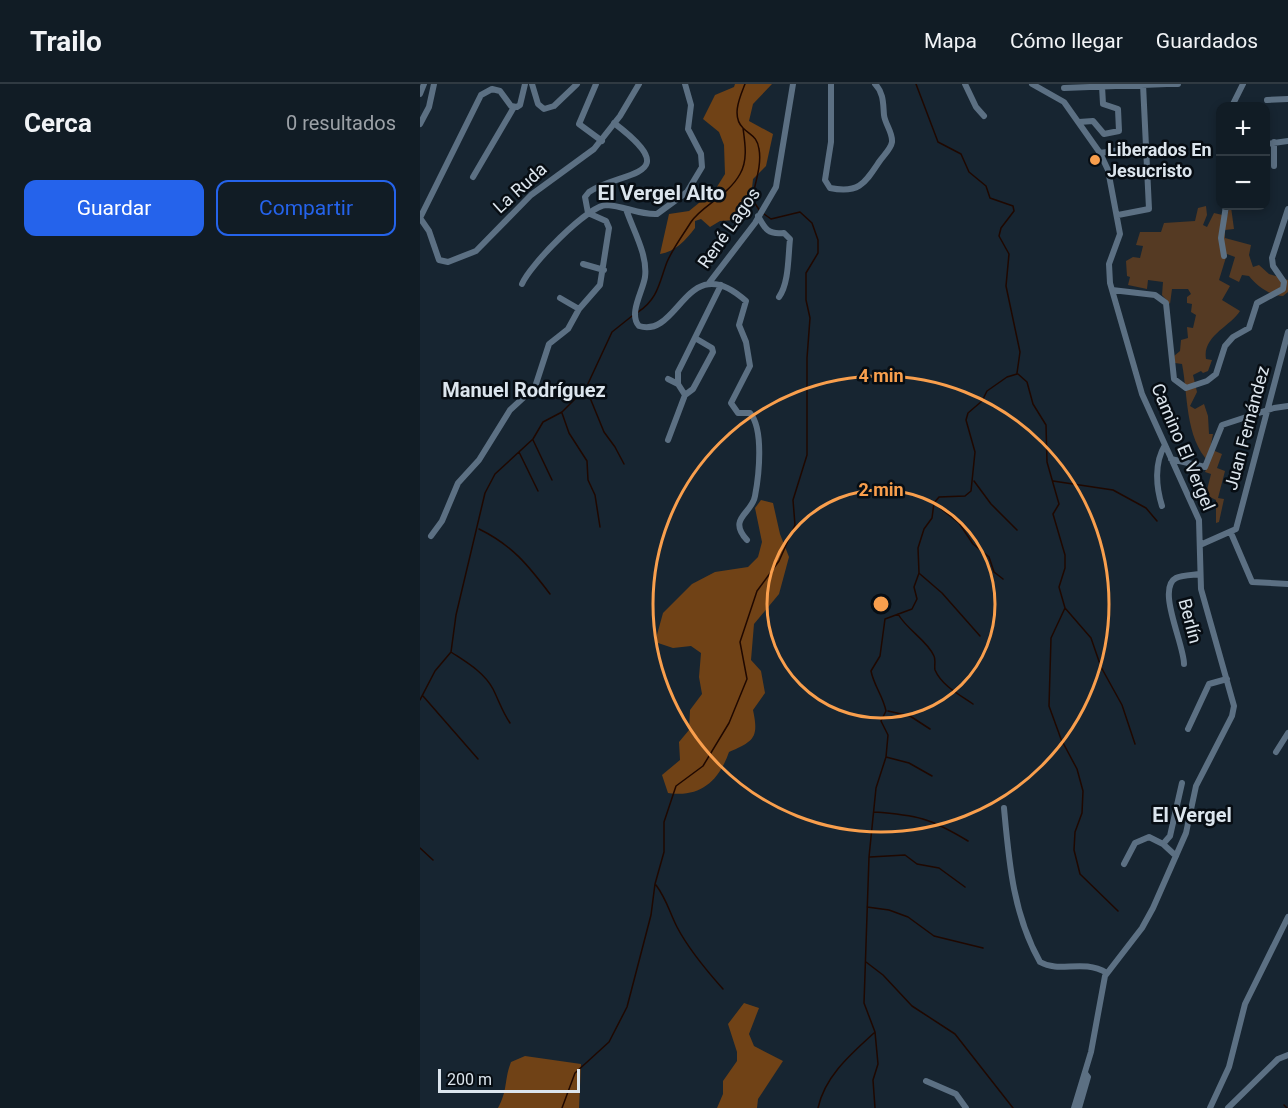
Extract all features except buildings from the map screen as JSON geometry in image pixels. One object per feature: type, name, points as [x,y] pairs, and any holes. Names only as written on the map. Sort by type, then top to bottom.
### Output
[{"type":"street","points":[[420,94],[424,84]]},
{"type":"street","points":[[420,124],[429,107],[434,84]]},
{"type":"street","points":[[473,177],[514,107],[520,105],[525,84]]},
{"type":"street","points":[[532,84],[537,101],[544,109],[554,106],[577,84]]},
{"type":"street","points":[[596,84],[579,124],[602,141]]},
{"type":"street","name":"La Ruda","points":[[421,215],[439,260],[448,261],[476,252],[531,195],[602,141],[639,84]]},
{"type":"street","points":[[522,284],[546,252],[588,213],[607,205],[657,214],[687,192],[702,167],[701,154],[688,129],[691,105],[685,84]]},
{"type":"street","name":"René Lagos","points":[[709,283],[760,213],[776,186],[793,84]]},
{"type":"street","points":[[831,84],[831,142],[825,180],[830,188],[837,189],[857,187],[868,182],[891,146],[892,141],[884,120],[882,94],[875,84]]},
{"type":"street","points":[[965,84],[976,107],[984,116]]},
{"type":"street","name":"Camino El Vergel","points":[[1032,84],[1064,102],[1100,153],[1108,171],[1118,215],[1120,238],[1108,272],[1112,290],[1135,374],[1197,516],[1201,589],[1227,678],[1234,711],[1196,786],[1186,833],[1142,928],[1107,973],[1085,1073],[1074,1108]]},
{"type":"street","points":[[1118,215],[1149,209],[1143,84]]},
{"type":"street","points":[[1064,102],[1064,86],[1178,84]]},
{"type":"street","points":[[1234,102],[1243,84]]},
{"type":"street","points":[[1079,122],[1093,121],[1104,134],[1119,131],[1118,109],[1103,104],[1102,86]]},
{"type":"street","points":[[421,215],[481,95],[492,89],[500,91],[514,107]]},
{"type":"street","points":[[1267,100],[1288,99]]},
{"type":"street","points":[[588,213],[585,197],[590,192],[636,175],[645,166],[646,160],[634,138],[614,123]]},
{"type":"street","points":[[1270,143],[1288,141]]},
{"type":"street","points":[[1274,142],[1274,166]]},
{"type":"street","points":[[1100,153],[1147,146]]},
{"type":"street","points":[[626,209],[645,264],[643,287],[634,313],[639,326],[651,328],[660,324],[688,293],[709,283],[722,285],[746,302],[739,325],[746,342],[750,366],[732,401],[732,407],[738,413],[750,413],[760,439],[755,496],[740,521],[741,534],[747,540]]},
{"type":"street","points":[[1112,290],[1155,295],[1166,303],[1174,379],[1186,388],[1201,384],[1216,374],[1227,342],[1249,328],[1257,303],[1283,289],[1284,282],[1272,262],[1274,245],[1285,224],[1288,209]]},
{"type":"street","points":[[1224,256],[1221,238],[1225,210]]},
{"type":"street","points":[[431,536],[442,520],[458,483],[478,460],[510,410],[535,387],[547,348],[568,328],[579,309],[600,285],[604,270],[608,224],[588,213]]},
{"type":"street","points":[[760,213],[764,229],[772,233],[784,233],[790,239],[786,261],[786,283],[779,297]]},
{"type":"street","points":[[583,264],[604,270]]},
{"type":"street","points":[[678,384],[678,372],[722,285]]},
{"type":"street","points":[[560,298],[579,309]]},
{"type":"street","name":"Juan Fernández","points":[[1231,533],[1236,529],[1288,332]]},
{"type":"street","points":[[668,440],[685,395],[693,389],[713,352],[712,348],[695,338]]},
{"type":"street","points":[[668,379],[678,384],[685,395]]},
{"type":"street","points":[[1171,459],[1205,467],[1222,425],[1288,406]]},
{"type":"street","points":[[1162,506],[1156,489],[1161,452],[1165,446]]},
{"type":"street","points":[[1200,545],[1231,533],[1252,582],[1288,584]]},
{"type":"street","name":"Berlín","points":[[1184,664],[1184,653],[1167,596],[1168,586],[1176,578],[1200,574]]},
{"type":"street","points":[[1188,729],[1209,684],[1227,678]]},
{"type":"street","points":[[1276,752],[1288,733]]},
{"type":"street","points":[[1163,844],[1170,836],[1182,783]]},
{"type":"street","points":[[1004,808],[1011,878],[1019,913],[1040,962],[1052,966],[1092,965],[1107,973]]},
{"type":"street","points":[[1124,864],[1135,843],[1149,837],[1163,844],[1176,856]]},
{"type":"street","points":[[1210,1108],[1229,1067],[1245,1004],[1288,917]]},
{"type":"street","points":[[1228,1108],[1278,1059],[1288,1055]]},
{"type":"street","points":[[1079,1108],[1089,1077],[1085,1073]]},
{"type":"street","points":[[926,1081],[956,1094],[966,1108]]},
{"type":"shaded area","points":[[735,84],[772,84],[753,104],[749,121],[773,134],[766,166],[753,179],[750,207],[736,220],[720,221],[710,227],[701,219],[695,221],[695,228],[684,241],[671,251],[660,254],[669,214],[689,211],[715,190],[725,174],[724,145],[719,132],[703,119],[715,95],[734,87]]},
{"type":"shaded area","points":[[1206,206],[1207,215],[1203,225],[1207,227],[1214,213],[1227,216],[1229,210],[1231,210],[1234,229],[1225,230],[1225,238],[1251,245],[1249,255],[1253,267],[1259,265],[1269,274],[1288,280],[1288,292],[1283,296],[1264,289],[1249,276],[1242,275],[1239,282],[1229,277],[1235,257],[1227,254],[1219,280],[1230,286],[1222,300],[1240,311],[1208,344],[1206,359],[1212,360],[1208,371],[1203,373],[1201,371],[1193,375],[1197,392],[1190,406],[1195,409],[1204,404],[1208,416],[1209,434],[1213,434],[1210,449],[1222,454],[1217,468],[1225,471],[1218,498],[1224,499],[1219,522],[1216,523],[1216,500],[1208,496],[1207,490],[1211,474],[1205,472],[1209,462],[1201,452],[1191,428],[1182,364],[1175,363],[1174,356],[1180,351],[1181,340],[1188,338],[1187,327],[1193,328],[1196,315],[1191,312],[1192,304],[1187,303],[1187,297],[1191,294],[1188,289],[1172,289],[1170,304],[1162,295],[1163,282],[1148,280],[1147,289],[1128,285],[1130,277],[1127,276],[1126,261],[1133,257],[1140,258],[1143,246],[1136,245],[1140,232],[1161,232],[1164,223],[1195,221],[1198,208]]},
{"type":"shaded area","points":[[761,500],[773,503],[780,534],[789,557],[779,594],[754,624],[751,660],[761,671],[765,693],[753,710],[755,733],[744,745],[729,752],[720,771],[707,785],[690,793],[668,793],[662,775],[680,760],[679,742],[689,730],[690,710],[702,694],[699,677],[701,653],[691,646],[673,648],[655,642],[663,613],[692,584],[715,572],[748,567],[758,557],[762,542],[755,508]]},
{"type":"shaded area","points":[[744,1003],[759,1008],[749,1034],[754,1046],[783,1061],[758,1099],[757,1108],[717,1108],[723,1094],[723,1081],[737,1061],[737,1052],[728,1024]]},
{"type":"shaded area","points":[[525,1056],[581,1064],[579,1108],[498,1108],[511,1062]]},
{"type":"waterway","points":[[745,84],[737,112],[739,123],[757,141],[758,145],[759,168],[752,199],[760,211]]},
{"type":"waterway","points":[[916,84],[938,142],[961,154],[969,172],[986,186],[990,198],[1013,206],[1014,211],[1001,228],[999,236],[1009,254],[1006,286],[1020,352],[1017,373]]},
{"type":"waterway","points":[[638,312],[654,296],[669,257],[695,216],[729,189],[743,169],[745,157],[743,128]]},
{"type":"waterway","points":[[562,1108],[575,1073],[609,1042],[627,1007],[651,915],[655,884],[664,852],[664,822],[676,786],[703,766],[729,723],[747,679],[740,642],[757,591],[779,561],[795,525],[793,500],[807,455],[807,358],[810,318],[806,300],[806,273],[818,253],[818,240],[812,223],[800,212],[771,219],[764,214]]},
{"type":"waterway","points":[[420,700],[435,671],[451,652],[456,615],[485,493],[495,474],[533,439],[543,422],[562,412],[586,388],[612,332],[632,316]]},
{"type":"waterway","points":[[875,1108],[873,1080],[878,1064],[875,1032],[864,1003],[869,857],[876,788],[886,757],[888,735],[881,721],[886,711],[885,706],[871,671],[880,656],[885,619],[912,609],[917,599],[914,587],[919,573],[918,548],[924,529],[932,518],[934,503],[939,497],[965,496],[971,491],[975,452],[966,420],[968,413],[982,401],[987,391],[1007,377],[1017,374]]},
{"type":"waterway","points":[[1018,374],[1027,382],[1033,404],[1046,425],[1047,462],[1059,504],[1053,514],[1065,555],[1065,568],[1059,587],[1065,608],[1051,638],[1049,706],[1061,739],[1077,769],[1083,791],[1082,813],[1075,832],[1074,850],[1080,874],[1118,911]]},
{"type":"waterway","points":[[586,388],[604,432],[624,464]]},
{"type":"waterway","points":[[562,413],[569,433],[587,461],[588,480],[595,495],[600,527]]},
{"type":"waterway","points":[[533,440],[552,480]]},
{"type":"waterway","points":[[519,452],[538,491]]},
{"type":"waterway","points":[[974,481],[991,504],[1017,530]]},
{"type":"waterway","points":[[1053,481],[1113,490],[1146,508],[1157,521]]},
{"type":"waterway","points":[[935,504],[959,523],[973,544],[989,557],[994,572],[1003,579]]},
{"type":"waterway","points":[[479,529],[491,535],[519,557],[550,594]]},
{"type":"waterway","points":[[920,574],[942,593],[980,636]]},
{"type":"waterway","points":[[1065,608],[1091,638],[1101,667],[1122,705],[1135,744]]},
{"type":"waterway","points":[[898,614],[931,651],[935,658],[935,670],[942,681],[973,704]]},
{"type":"waterway","points":[[451,652],[485,677],[510,723]]},
{"type":"waterway","points":[[423,696],[478,759]]},
{"type":"waterway","points":[[888,711],[910,716],[930,729]]},
{"type":"waterway","points":[[886,757],[909,763],[932,776]]},
{"type":"waterway","points":[[874,812],[923,819],[968,841]]},
{"type":"waterway","points":[[420,848],[433,860]]},
{"type":"waterway","points":[[870,857],[905,855],[917,864],[939,868],[965,887]]},
{"type":"waterway","points":[[656,885],[687,944],[723,989]]},
{"type":"waterway","points":[[867,907],[889,910],[908,917],[934,936],[983,948]]},
{"type":"waterway","points":[[866,962],[883,975],[912,1006],[955,1034],[1013,1108]]},
{"type":"waterway","points":[[818,1108],[826,1086],[840,1066],[874,1033]]},
{"type":"waterway","points":[[1284,1105],[1287,1108]]},
{"type":"place","name":"Liberados En Jesucristo","points":[[1095,160]]},
{"type":"district","name":"El Vergel Alto","points":[[661,193]]},
{"type":"district","name":"Manuel Rodríguez","points":[[524,390]]},
{"type":"district","name":"El Vergel","points":[[1192,815]]}]
